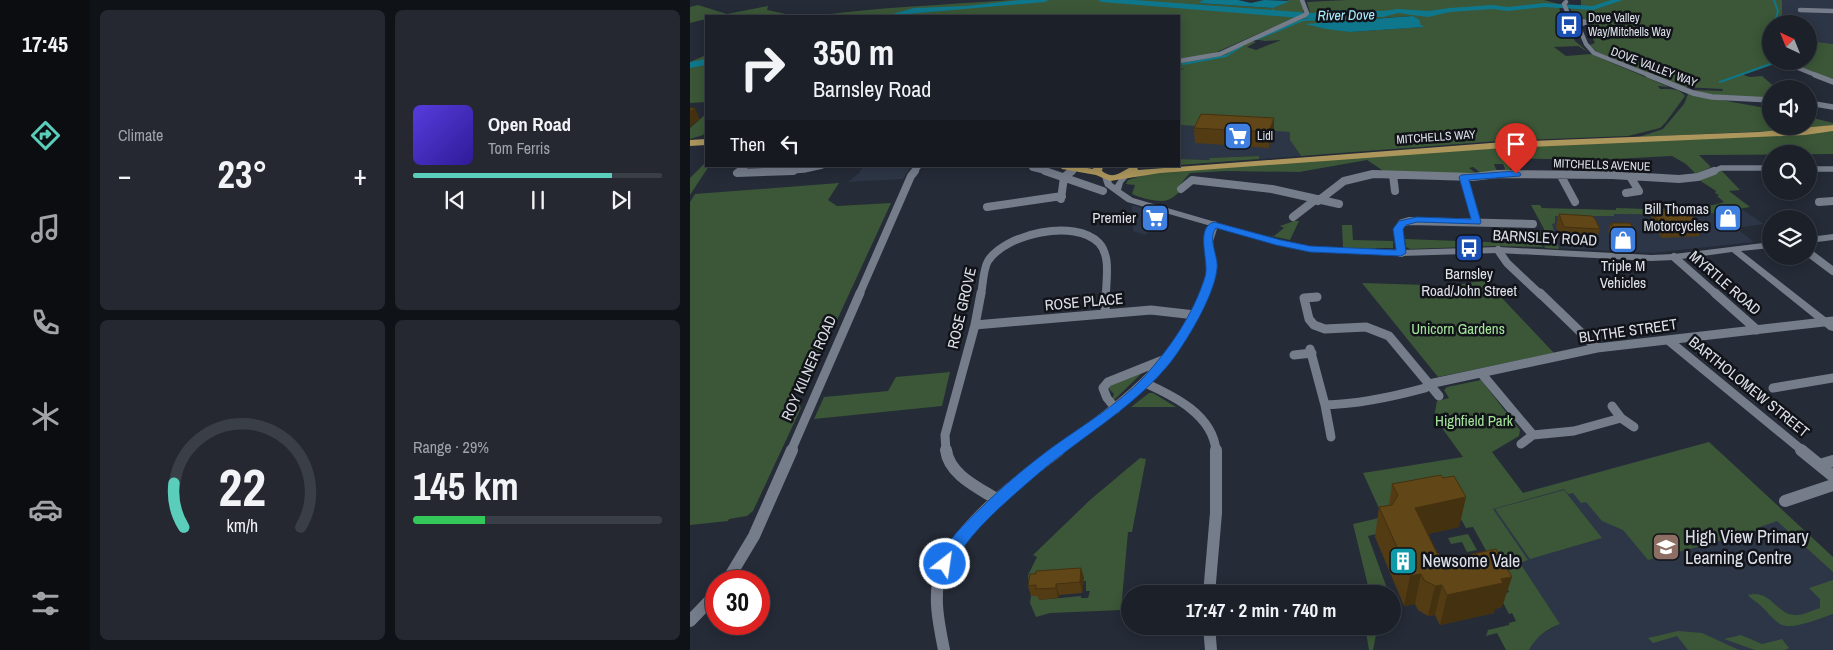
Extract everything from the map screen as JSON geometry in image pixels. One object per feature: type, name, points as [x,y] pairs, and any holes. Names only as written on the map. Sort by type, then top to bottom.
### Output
[{"type":"main road","name":"MITCHELLS WAY","points":[[1101,172],[1160,170],[1514,144],[1758,135],[1833,128]]},
{"type":"main road","points":[[690,143],[705,141]]},
{"type":"main road","points":[[1068,167],[1101,172]]},
{"type":"main road","name":"MITCHELLS WAY","points":[[1145,167],[1160,170]]},
{"type":"street","points":[[1180,61],[1220,54],[1304,15],[1302,0]]},
{"type":"street","points":[[1565,3],[1566,10],[1574,20],[1572,22],[1578,25],[1587,22],[1574,20]]},
{"type":"street","points":[[1800,10],[1833,11]]},
{"type":"street","name":"DOVE VALLEY WAY","points":[[1578,25],[1586,44],[1594,53],[1686,91],[1712,97],[1762,100]]},
{"type":"street","points":[[1803,70],[1833,82]]},
{"type":"street","points":[[1817,104],[1831,107]]},
{"type":"street","points":[[745,167],[737,173],[804,170],[818,167]]},
{"type":"street","name":"ROY KILNER ROAD","points":[[734,570],[754,536],[911,176],[917,167]]},
{"type":"street","points":[[987,207],[1061,197],[1068,167]]},
{"type":"street","points":[[1032,168],[1103,191]]},
{"type":"street","name":"MITCHELLS AVENUE","points":[[1293,217],[1338,184],[1350,179],[1373,174],[1464,177],[1498,174],[1561,176],[1629,175],[1679,179],[1698,177],[1720,168],[1762,168]]},
{"type":"street","points":[[1817,169],[1833,169]]},
{"type":"street","name":"BARNSLEY ROAD","points":[[1101,172],[1108,184],[1130,200],[1280,243],[1310,249],[1401,253],[1498,250],[1618,257],[1674,257],[1762,246]]},
{"type":"street","points":[[1117,190],[1119,183],[1130,172]]},
{"type":"street","points":[[1393,175],[1395,191]]},
{"type":"street","points":[[1626,193],[1639,191],[1629,175]]},
{"type":"street","points":[[1561,176],[1575,202]]},
{"type":"street","points":[[1464,177],[1476,222]]},
{"type":"street","points":[[1181,189],[1192,180],[1272,189],[1339,204]]},
{"type":"street","points":[[1819,202],[1833,201]]},
{"type":"street","points":[[1401,253],[1398,229],[1402,223],[1417,219],[1533,224]]},
{"type":"street","points":[[941,649],[936,604],[940,575],[949,553],[967,530],[998,500],[1054,453],[1116,409],[1145,383],[1166,359],[1195,315],[1213,267],[1208,239],[1214,225]]},
{"type":"street","name":"ROSE GROVE","points":[[998,500],[963,479],[947,457],[945,435],[975,325],[987,262],[992,254],[1010,242],[1046,232],[1058,231],[1081,234],[1102,244],[1107,258],[1105,314]]},
{"type":"street","points":[[1817,239],[1833,237]]},
{"type":"street","points":[[1498,250],[1502,257],[1598,348]]},
{"type":"street","points":[[1734,250],[1831,324]]},
{"type":"street","name":"MYRTLE ROAD","points":[[1674,257],[1757,330]]},
{"type":"street","points":[[1817,259],[1833,271]]},
{"type":"street","points":[[1317,297],[1304,298],[1309,319],[1314,325],[1325,329],[1366,327],[1390,336],[1439,396]]},
{"type":"street","name":"ROSE PLACE","points":[[975,325],[1151,310],[1195,315]]},
{"type":"street","name":"BLYTHE STREET","points":[[1325,405],[1374,401],[1425,388],[1429,384],[1598,348],[1757,330],[1831,324]]},
{"type":"street","name":"BARTHOLOMEW STREET","points":[[1668,340],[1833,476]]},
{"type":"street","points":[[1294,355],[1311,351],[1331,437]]},
{"type":"street","points":[[1116,409],[1107,398],[1103,388],[1108,382],[1166,359]]},
{"type":"street","points":[[1481,373],[1533,435]]},
{"type":"street","points":[[1773,388],[1833,378]]},
{"type":"street","points":[[1145,383],[1164,390],[1189,407],[1207,426],[1216,448],[1216,513],[1210,585]]},
{"type":"street","points":[[1612,406],[1621,418],[1634,427]]},
{"type":"street","points":[[1521,444],[1533,435],[1574,431],[1621,418]]},
{"type":"street","points":[[1820,465],[1833,461]]},
{"type":"street","points":[[1785,500],[1833,485]]},
{"type":"street","points":[[690,621],[705,605]]},
{"type":"street","points":[[1210,635],[1211,650]]},
{"type":"shaded area","points":[[1782,0],[1833,0],[1833,44],[1818,42],[1818,15],[1782,15]]},
{"type":"shaded area","points":[[1180,125],[1290,132],[1290,140],[1301,156],[1259,159],[1259,156],[1211,158],[1209,160],[1180,159]]},
{"type":"shaded area","points":[[862,167],[910,167],[903,179],[848,182],[859,173]]},
{"type":"shaded area","points":[[1132,205],[1170,216],[1145,235],[1133,231]]},
{"type":"shaded area","points":[[1740,208],[1762,224],[1736,228],[1754,242],[1652,253],[1554,248],[1541,213],[1702,215]]},
{"type":"shaded area","name":"High View Primary Learning Centre","points":[[1709,442],[1833,557],[1833,650],[1529,650],[1536,637],[1560,624],[1481,504]]},
{"type":"green space","points":[[1011,0],[1203,0],[1198,3],[1273,8],[1289,0],[1300,0],[1304,9],[1303,14],[1217,52],[1180,59],[1180,15],[822,15],[887,8]]},
{"type":"green space","points":[[1346,0],[1544,0],[1559,4],[1560,12],[1575,41],[1588,52],[1578,46],[1554,47],[1566,56],[1591,54],[1669,87],[1658,86],[1660,89],[1677,90],[1685,96],[1660,128],[1628,136],[1498,141],[1301,156],[1290,140],[1290,132],[1180,125],[1180,70],[1184,69],[1180,68],[1180,62],[1207,58],[1250,40],[1256,42],[1247,47],[1256,50],[1281,40],[1265,41],[1253,39],[1310,13],[1307,2]],"holes":[[[1413,16],[1420,20],[1419,23],[1423,27],[1350,32],[1315,26],[1335,21]]]},
{"type":"green space","points":[[1581,0],[1782,0],[1782,15],[1762,15],[1762,68],[1743,75],[1750,77],[1762,76],[1767,80],[1762,80],[1762,98],[1709,95],[1692,90],[1723,91],[1722,89],[1683,87],[1597,52],[1590,45],[1595,43],[1587,26],[1590,21],[1575,17],[1568,5],[1581,7]]},
{"type":"green space","points":[[698,5],[727,14],[768,6],[767,10],[790,15],[705,15],[705,19],[690,23],[690,7]]},
{"type":"green space","points":[[1818,42],[1833,44],[1833,80],[1808,70],[1818,70]]},
{"type":"green space","points":[[705,55],[705,102],[690,103],[690,62]]},
{"type":"green space","points":[[1688,94],[1762,107],[1762,131],[1639,137],[1663,129],[1684,104]]},
{"type":"green space","points":[[705,115],[705,132],[703,135],[690,139],[690,128]]},
{"type":"green space","points":[[1817,119],[1833,123],[1833,125],[1817,127]]},
{"type":"green space","points":[[1833,131],[1833,154],[1817,154],[1817,145],[1762,145],[1762,155],[1699,155],[1711,167],[1696,174],[1686,164],[1672,156],[1593,160],[1506,158],[1511,171],[1502,171],[1505,169],[1503,164],[1494,164],[1497,172],[1482,174],[1473,167],[1469,168],[1477,174],[1382,172],[1382,170],[1367,160],[1299,172],[1226,171],[1190,173],[1177,188],[1182,190],[1172,198],[1164,201],[1150,200],[1132,194],[1135,185],[1126,184],[1128,180],[1150,173],[1444,151],[1762,135],[1817,135],[1817,132]]},
{"type":"green space","points":[[1259,156],[1259,159],[1180,165],[1180,159],[1209,160],[1210,158]]},
{"type":"green space","points":[[705,163],[705,167],[708,167],[690,195],[690,178]]},
{"type":"green space","points":[[1721,170],[1740,190],[1729,191],[1750,207],[1702,215],[1614,214],[1614,216],[1555,216],[1555,223],[1552,224],[1559,249],[1545,248],[1538,231],[1544,231],[1544,229],[1531,205],[1540,205],[1542,208],[1616,210],[1616,208],[1685,209],[1712,205],[1724,202],[1717,196],[1719,195],[1715,193],[1716,191],[1699,180]]},
{"type":"green space","points":[[839,183],[828,200],[837,206],[891,203],[808,383],[794,390],[787,402],[798,402],[801,408],[753,511],[747,516],[729,519],[728,521],[690,525],[690,202],[695,194]]},
{"type":"green space","points":[[1299,221],[1290,240],[1267,235],[1274,236],[1284,228],[1280,226]]},
{"type":"green space","points":[[1342,225],[1352,225],[1353,240],[1393,241],[1393,248],[1343,248]]},
{"type":"green space","points":[[1405,239],[1542,244],[1543,247],[1496,246],[1410,249],[1406,247]]},
{"type":"green space","name":"Unicorn Gardens","points":[[1485,280],[1554,353],[1438,377],[1362,283],[1427,285],[1435,289]]},
{"type":"green space","points":[[950,372],[942,406],[814,419],[824,397],[888,391],[896,377]]},
{"type":"green space","points":[[1143,372],[1114,400],[1112,399],[1114,394],[1109,389],[1110,386]]},
{"type":"green space","name":"Highfield Park","points":[[1481,380],[1520,430],[1519,436],[1492,452],[1523,493],[1709,442],[1833,557],[1833,572],[1777,521],[1760,527],[1761,530],[1648,560],[1623,530],[1602,521],[1586,502],[1581,503],[1573,493],[1568,494],[1564,489],[1493,509],[1528,560],[1520,563],[1560,624],[1542,634],[1529,650],[1506,650],[1497,633],[1486,636],[1488,630],[1509,625],[1509,623],[1516,621],[1512,613],[1509,614],[1499,595],[1509,592],[1473,527],[1466,528],[1453,505],[1389,531],[1368,536],[1386,585],[1368,585],[1353,524],[1383,517],[1363,473],[1463,457],[1434,417],[1437,401],[1449,398],[1444,390],[1447,387]]},
{"type":"green space","points":[[1149,393],[1153,393],[1176,407],[1131,407]]},
{"type":"green space","points":[[1140,458],[1146,459],[1132,532],[1128,532],[1123,585],[1121,585],[1121,610],[1050,613],[1036,617],[1030,603],[1031,596],[1039,596],[1039,600],[1081,596],[1081,598],[1088,598],[1090,591],[1086,591],[1086,581],[1083,581],[1083,578],[1029,585],[1028,575],[1037,557],[1033,555],[1090,500]]},
{"type":"green space","points":[[1564,490],[1602,538],[1530,559],[1495,509]]},
{"type":"green space","points":[[1468,534],[1477,550],[1467,552],[1462,542],[1451,544],[1448,538]]},
{"type":"green space","points":[[1833,580],[1833,614],[1799,625],[1785,626],[1780,624],[1748,595],[1762,595],[1784,611],[1800,615],[1820,608],[1820,599],[1809,588]]},
{"type":"green space","points":[[1678,631],[1702,633],[1739,650],[1688,650],[1677,636],[1653,643],[1648,638]]},
{"type":"green space","points":[[1366,635],[1376,635],[1373,650],[1369,650]]},
{"type":"green space","points":[[1741,635],[1762,644],[1782,639],[1789,648],[1785,650],[1755,650],[1724,639]]},
{"type":"water","points":[[1203,0],[1238,0],[1251,3],[1264,0],[1290,1],[1273,8],[1198,3]]},
{"type":"water","points":[[1413,16],[1420,20],[1420,24],[1424,27],[1350,32],[1305,24]]},
{"type":"building","points":[[1201,114],[1274,118],[1269,132],[1194,128]]},
{"type":"building","points":[[1687,210],[1702,227],[1665,229],[1652,213],[1661,213],[1659,211]]},
{"type":"building","points":[[1559,214],[1592,216],[1600,229],[1564,227]]},
{"type":"building","points":[[1611,223],[1630,223],[1638,235],[1619,235]]},
{"type":"building","points":[[1441,475],[1443,478],[1454,476],[1466,497],[1415,508],[1437,553],[1448,559],[1496,549],[1512,577],[1501,579],[1503,583],[1447,595],[1442,585],[1435,586],[1424,580],[1421,574],[1410,576],[1379,507],[1392,505],[1398,495],[1392,484]]},
{"type":"building","points":[[1081,568],[1080,582],[1056,584],[1056,588],[1036,589],[1036,585],[1028,586],[1030,574],[1036,574],[1036,571]]},
{"type":"waterway","name":"River Dove","points":[[893,15],[914,10],[966,8],[1045,0]]},
{"type":"waterway","name":"River Dove","points":[[1102,0],[1313,16],[1339,13],[1383,14],[1398,11],[1428,14],[1450,10],[1492,7],[1508,9],[1544,5],[1593,8],[1619,0]]},
{"type":"waterway","points":[[1774,0],[1778,11],[1777,15]]},
{"type":"waterway","points":[[1257,39],[1303,20],[1353,18],[1361,14]]},
{"type":"waterway","name":"River Dove","points":[[1363,19],[1374,14]]},
{"type":"waterway","points":[[1183,64],[1226,56],[1242,46]]},
{"type":"waterway","name":"River Dove","points":[[690,65],[705,62]]},
{"type":"waterway","points":[[1720,82],[1762,67]]},
{"type":"place","name":"Dove Valley Way/Mitchells Way","points":[[1569,25]]},
{"type":"place","name":"Lidl","points":[[1238,136]]},
{"type":"place","name":"Premier","points":[[1155,218]]},
{"type":"place","name":"Bill Thomas Motorcycles","points":[[1728,218]]},
{"type":"place","name":"Triple M Vehicles","points":[[1623,240]]},
{"type":"place","name":"Barnsley Road/John Street","points":[[1469,248]]},
{"type":"place","name":"High View Primary Learning Centre","points":[[1666,547]]},
{"type":"place","name":"Newsome Vale","points":[[1403,561]]},
{"type":"route","points":[[945,564],[949,553],[967,530],[998,500],[1054,453],[1134,394],[1166,359],[1180,341],[1195,315],[1210,278],[1213,267],[1208,239],[1214,225],[1310,249],[1401,253],[1398,229],[1402,223],[1409,220],[1476,222],[1464,177],[1516,174]]}]
